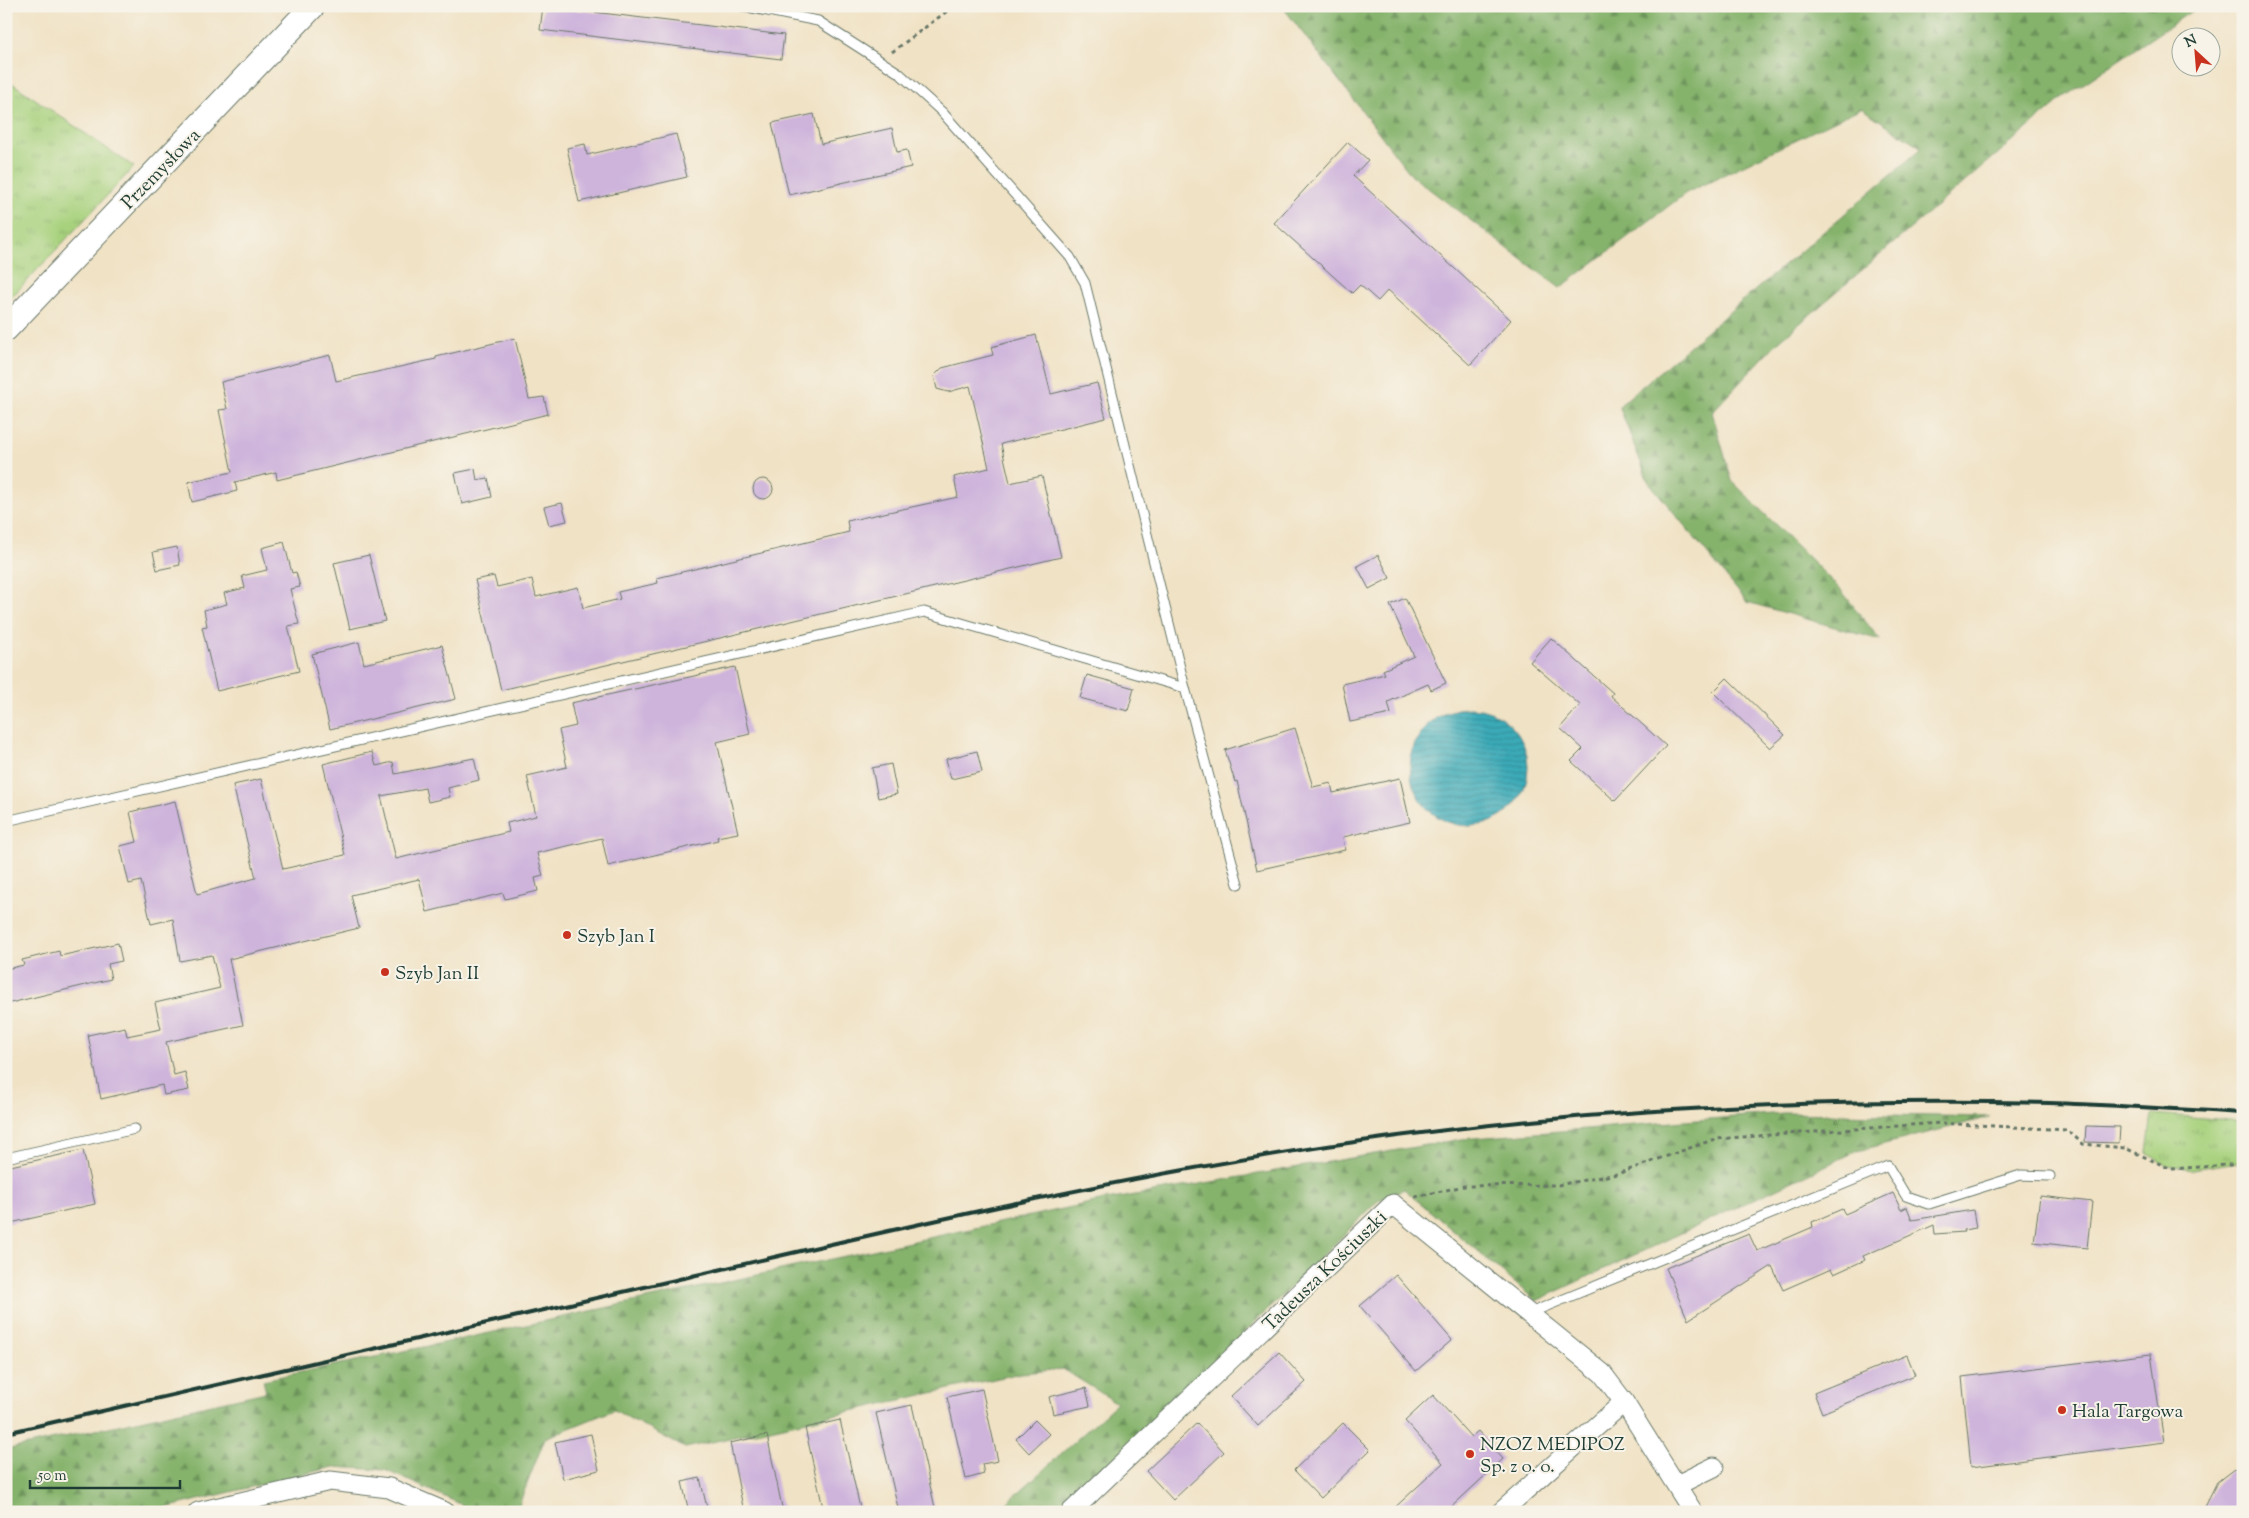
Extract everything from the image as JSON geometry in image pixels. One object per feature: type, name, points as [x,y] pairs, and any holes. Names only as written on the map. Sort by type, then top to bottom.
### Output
[{"type":"street","name":"Przemysłowa","points":[[6,329],[313,6]]},
{"type":"street","name":"Tadeusza Kościuszki","points":[[1071,1512],[1393,1204],[1602,1373],[1624,1402],[1693,1512]]},
{"type":"street","points":[[1501,1512],[1624,1402]]},
{"type":"street","points":[[1677,1485],[1714,1467]]},
{"type":"street","points":[[198,1512],[330,1481],[389,1488],[445,1512]]},
{"type":"lane","points":[[742,6],[818,21],[899,74],[942,112],[1070,257],[1085,283],[1186,688],[1238,884]]},
{"type":"lane","points":[[6,821],[924,612],[1186,688]]},
{"type":"lane","points":[[6,1158],[135,1129]]},
{"type":"lane","points":[[1530,1314],[1888,1166],[1906,1196],[1929,1204],[2021,1175],[2050,1176]]},
{"type":"path","points":[[879,61],[954,6]]},
{"type":"path","points":[[1393,1204],[1464,1186],[1558,1185],[1617,1174],[1715,1139],[1940,1123],[2067,1130],[2084,1144],[2125,1148],[2171,1169],[2243,1164]]},
{"type":"green space","points":[[1282,6],[2199,6],[2064,97],[1777,343],[1712,412],[1732,481],[1840,589],[1880,640],[1747,602],[1648,481],[1619,406],[1922,148],[1861,108],[1686,193],[1560,288],[1412,176]]},
{"type":"green space","points":[[6,79],[134,167],[6,303]]},
{"type":"green space","points":[[1784,1113],[1990,1117],[1857,1151],[1536,1301],[1404,1189],[1378,1201],[1167,1409],[1058,1512],[997,1512],[1117,1403],[1063,1369],[1021,1373],[685,1448],[614,1410],[545,1438],[516,1512],[478,1512],[385,1470],[333,1467],[149,1512],[6,1512],[6,1450],[266,1392],[263,1380],[1095,1202],[1462,1139]]},
{"type":"green space","points":[[2152,1114],[2243,1121],[2243,1161],[2193,1169],[2165,1165],[2147,1153]]},
{"type":"water","points":[[1469,708],[1491,713],[1511,725],[1523,745],[1528,767],[1523,789],[1511,809],[1491,821],[1469,826],[1447,821],[1427,809],[1415,789],[1410,767],[1415,745],[1427,725],[1447,713]]},
{"type":"building","points":[[543,6],[784,35],[781,59],[540,30]]},
{"type":"building","points":[[814,114],[821,144],[892,128],[897,152],[907,150],[911,167],[789,195],[772,123]]},
{"type":"building","points":[[676,134],[687,177],[579,202],[567,148],[585,144],[587,155]]},
{"type":"building","points":[[1348,142],[1368,160],[1353,176],[1511,320],[1470,365],[1388,290],[1378,301],[1360,285],[1352,293],[1274,223]]},
{"type":"building","points":[[1036,335],[1051,394],[1097,383],[1106,418],[1001,444],[1010,483],[1042,476],[1061,557],[501,690],[475,580],[494,576],[497,587],[532,579],[536,597],[578,587],[583,608],[620,599],[618,592],[658,583],[657,578],[849,532],[847,521],[958,497],[954,477],[989,468],[970,386],[948,392],[937,389],[934,376],[942,368],[993,355],[991,347]]},
{"type":"building","points":[[515,338],[529,399],[544,397],[548,414],[277,480],[276,472],[235,482],[237,491],[192,502],[188,482],[232,472],[219,410],[227,409],[221,382],[330,355],[336,381],[436,359],[436,357]]},
{"type":"building","points":[[475,469],[477,480],[488,478],[492,497],[462,504],[455,473]]},
{"type":"building","points":[[763,479],[770,482],[773,489],[770,496],[763,499],[756,496],[753,489],[756,482]]},
{"type":"building","points":[[562,503],[567,521],[549,525],[544,507]]},
{"type":"building","points":[[284,542],[292,573],[296,572],[300,587],[290,589],[299,624],[288,626],[299,671],[217,691],[202,627],[207,626],[204,610],[227,604],[224,593],[245,588],[242,576],[267,570],[262,548]]},
{"type":"building","points":[[177,547],[180,565],[157,570],[153,552]]},
{"type":"building","points":[[369,555],[385,621],[350,629],[334,563]]},
{"type":"building","points":[[1378,555],[1390,578],[1369,589],[1357,566]]},
{"type":"building","points":[[1405,598],[1446,683],[1431,690],[1428,684],[1388,702],[1391,714],[1350,722],[1342,684],[1385,674],[1383,670],[1414,656],[1390,605]]},
{"type":"building","points":[[1551,638],[1613,693],[1611,696],[1666,746],[1615,801],[1571,761],[1583,749],[1560,728],[1580,705],[1530,662]]},
{"type":"building","points":[[359,642],[364,664],[442,645],[456,699],[330,729],[312,654]]},
{"type":"building","points":[[735,667],[750,734],[717,742],[738,833],[717,837],[718,840],[608,866],[602,838],[537,853],[543,876],[535,878],[538,891],[505,899],[503,893],[427,912],[419,879],[351,895],[359,928],[229,959],[243,1025],[166,1042],[174,1075],[185,1072],[189,1090],[164,1095],[162,1085],[101,1099],[88,1035],[125,1027],[127,1036],[161,1029],[155,1003],[220,988],[212,955],[180,961],[173,919],[151,924],[141,881],[129,884],[120,846],[137,842],[130,812],[175,801],[197,894],[256,878],[233,785],[261,779],[283,869],[345,855],[323,764],[372,752],[376,766],[393,762],[395,774],[474,758],[479,780],[448,788],[450,797],[428,802],[425,788],[381,796],[396,859],[509,832],[507,823],[536,816],[527,776],[567,767],[559,730],[576,726],[571,703]]},
{"type":"building","points":[[1087,675],[1134,688],[1128,711],[1080,698]]},
{"type":"building","points":[[1727,678],[1785,735],[1770,748],[1713,692]]},
{"type":"building","points":[[1295,728],[1313,787],[1331,783],[1333,793],[1400,778],[1410,822],[1343,837],[1345,850],[1257,870],[1237,781],[1235,782],[1225,750]]},
{"type":"building","points":[[977,751],[982,772],[951,779],[946,759]]},
{"type":"building","points":[[891,764],[897,794],[878,798],[872,768]]},
{"type":"building","points":[[118,943],[122,961],[108,964],[111,979],[6,1004],[6,969],[24,965],[22,960],[59,951],[60,956]]},
{"type":"building","points":[[2086,1126],[2120,1127],[2119,1143],[2085,1142]]},
{"type":"building","points":[[83,1150],[95,1204],[6,1224],[6,1167]]},
{"type":"building","points":[[1893,1193],[1901,1210],[1907,1207],[1912,1220],[1973,1210],[1976,1228],[1963,1230],[1964,1232],[1935,1234],[1934,1225],[1863,1256],[1865,1260],[1834,1274],[1831,1269],[1783,1290],[1772,1266],[1688,1320],[1666,1268],[1749,1234],[1757,1251],[1813,1227],[1812,1222],[1842,1209],[1845,1214]]},
{"type":"building","points":[[2040,1196],[2092,1202],[2087,1248],[2034,1242]]},
{"type":"building","points":[[1396,1275],[1452,1340],[1416,1371],[1360,1306]]},
{"type":"building","points":[[1279,1352],[1306,1382],[1258,1426],[1231,1396]]},
{"type":"building","name":"Hala Targowa","points":[[2151,1354],[2164,1442],[1971,1467],[1962,1377]]},
{"type":"building","points":[[1907,1355],[1915,1375],[1822,1413],[1814,1393]]},
{"type":"building","points":[[1086,1388],[1090,1406],[1053,1414],[1049,1397]]},
{"type":"building","points":[[982,1389],[998,1461],[982,1464],[984,1474],[966,1479],[947,1397]]},
{"type":"building","name":"NZOZ MEDIPOZ Sp. z o. o.","points":[[1433,1395],[1471,1437],[1478,1431],[1503,1459],[1446,1512],[1390,1512],[1443,1463],[1405,1421]]},
{"type":"building","points":[[912,1405],[936,1512],[899,1512],[876,1413]]},
{"type":"building","points":[[840,1420],[861,1512],[824,1512],[805,1428]]},
{"type":"building","points":[[1035,1420],[1049,1434],[1029,1453],[1016,1439]]},
{"type":"building","points":[[1197,1423],[1224,1452],[1173,1500],[1146,1471]]},
{"type":"building","points":[[1343,1423],[1370,1450],[1321,1498],[1294,1470]]},
{"type":"building","points":[[591,1434],[599,1470],[563,1479],[555,1442]]},
{"type":"building","points":[[767,1435],[783,1512],[744,1512],[730,1443]]},
{"type":"building","points":[[2243,1462],[2243,1512],[2202,1512],[2217,1482]]},
{"type":"building","points":[[700,1478],[708,1512],[689,1512],[682,1482]]},
{"type":"railway","points":[[6,1433],[1007,1205],[1180,1170],[1355,1142],[1528,1121],[1701,1108],[1788,1104],[1875,1102],[2049,1103],[2243,1113]]},
{"type":"place","name":"Szyb Jan I","points":[[567,935]]},
{"type":"place","name":"Szyb Jan II","points":[[385,972]]},
{"type":"place","name":"Hala Targowa","points":[[2062,1410]]},
{"type":"place","name":"NZOZ MEDIPOZ Sp. z o. o.","points":[[1470,1454]]}]
